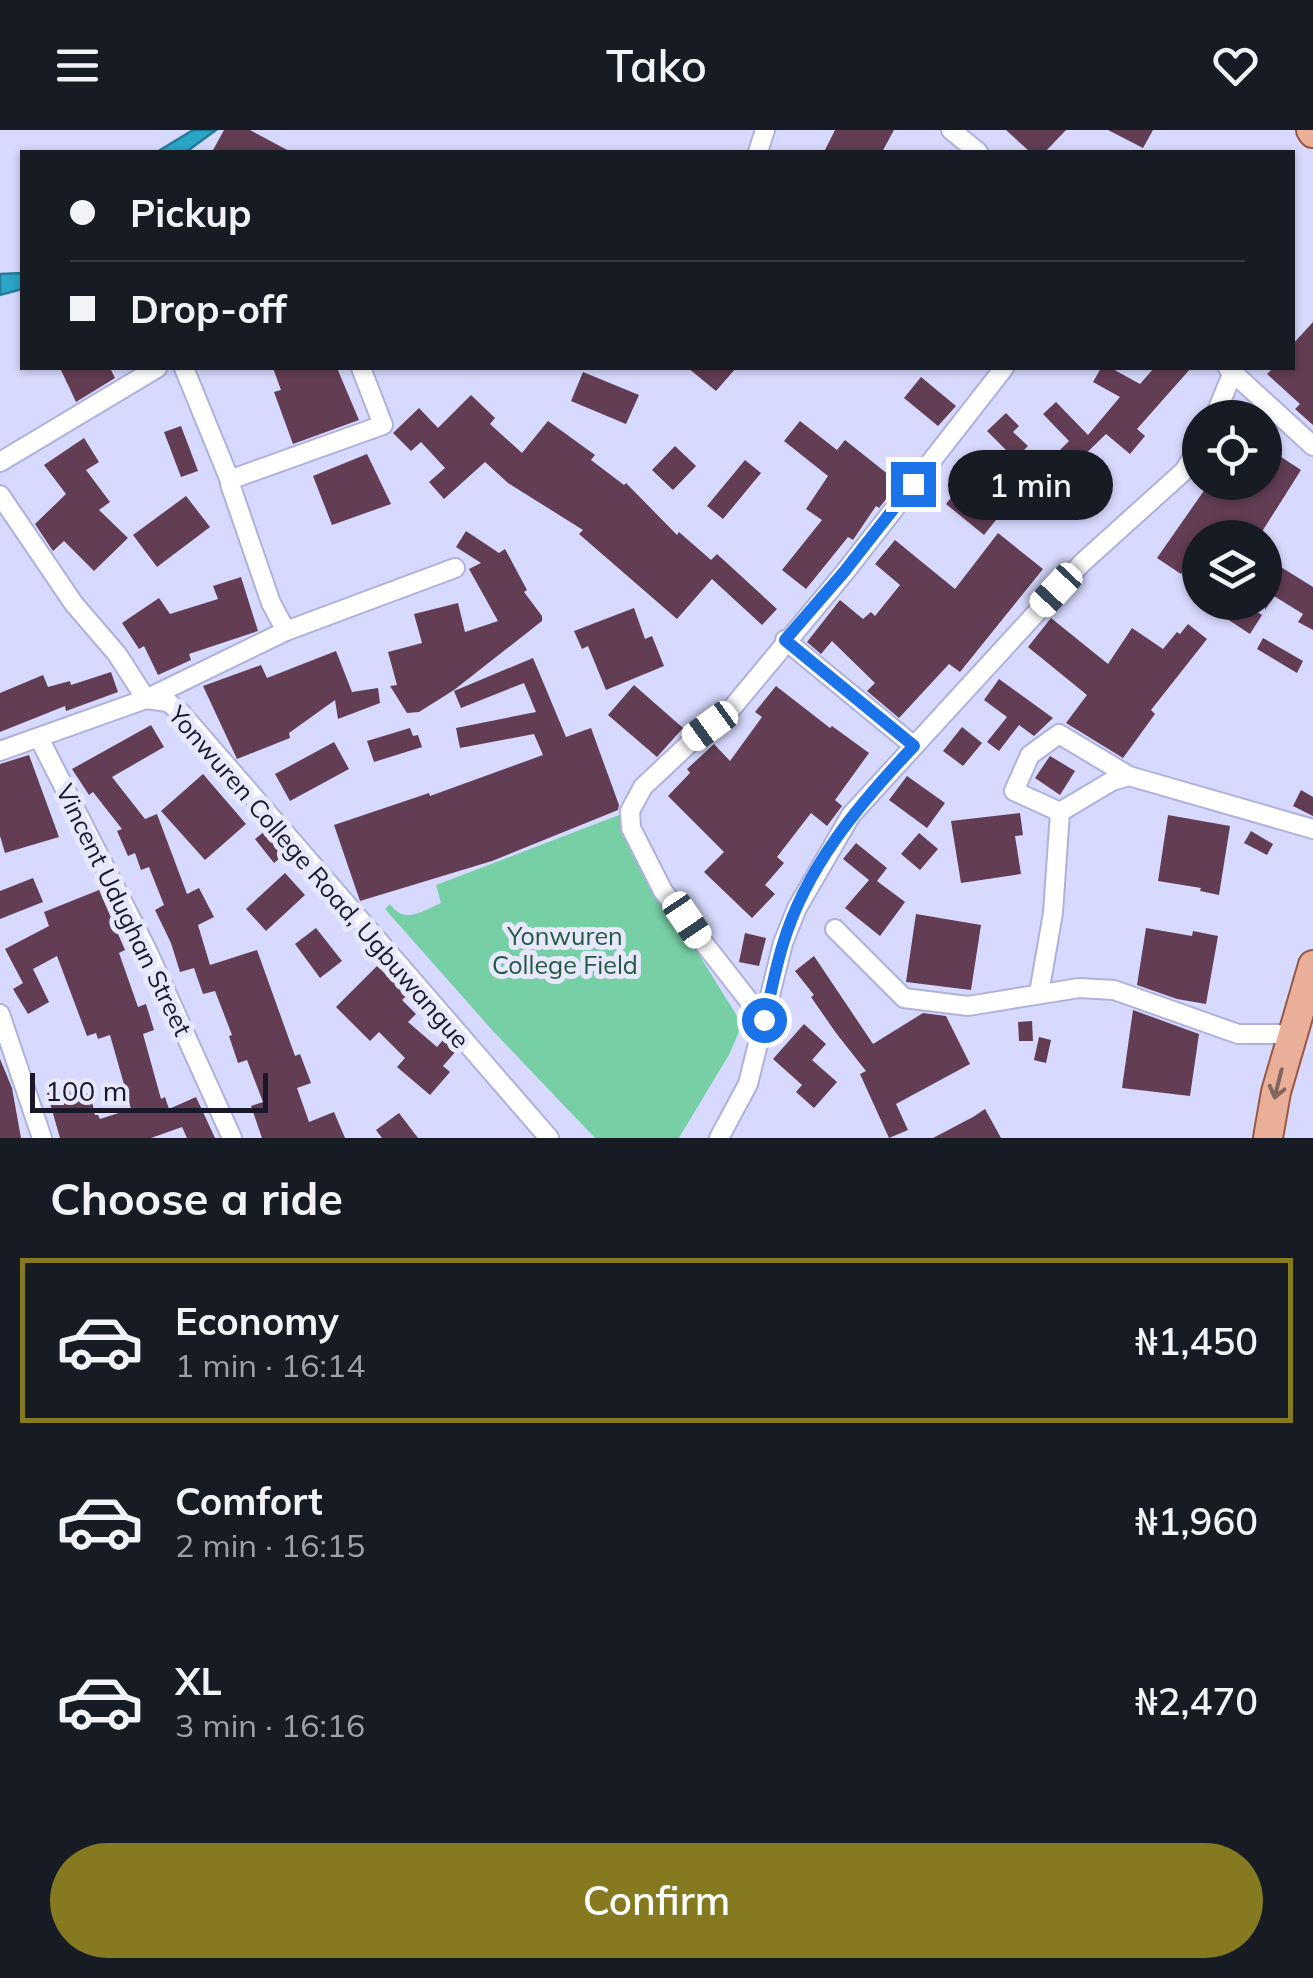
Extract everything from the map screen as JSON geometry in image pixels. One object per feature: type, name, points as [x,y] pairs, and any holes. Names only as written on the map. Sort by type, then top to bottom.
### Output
[{"type":"main road","points":[[1268,1138],[1313,964]]},
{"type":"street","points":[[951,130],[976,150]]},
{"type":"street","points":[[0,462],[154,370]]},
{"type":"street","points":[[185,370],[231,482],[271,604],[286,632]]},
{"type":"street","points":[[231,482],[383,424],[362,370]]},
{"type":"street","points":[[764,1020],[662,891],[631,828],[630,811],[644,788],[694,738],[727,714],[1002,370]]},
{"type":"street","points":[[1220,400],[1231,370],[1313,446]]},
{"type":"street","points":[[720,1138],[748,1084],[783,943],[823,859],[851,816],[1082,563],[1182,473]]},
{"type":"street","points":[[0,495],[74,604],[117,654],[146,699],[286,632],[455,568]]},
{"type":"street","points":[[785,640],[914,746]]},
{"type":"street","name":"Yonwuren College Road, Ugbuwangue","points":[[0,752],[146,699],[168,702],[550,1138]]},
{"type":"street","points":[[1060,812],[1014,791],[1030,755],[1059,734],[1129,776],[1313,829]]},
{"type":"street","name":"Vincent Udughan Street","points":[[39,738],[146,950],[232,1138]]},
{"type":"street","points":[[1060,812],[1112,781],[1129,776]]},
{"type":"street","points":[[1039,993],[1053,914],[1060,812]]},
{"type":"street","points":[[835,929],[904,998],[968,1006],[1079,988],[1114,990],[1238,1034],[1292,1034]]},
{"type":"street","points":[[0,1014],[42,1138]]},
{"type":"green space","name":"Yonwuren College Field","points":[[619,815],[665,911],[688,937],[742,1024],[730,1053],[679,1138],[595,1138],[385,909],[390,904],[402,914],[420,912],[441,903],[436,885]]},
{"type":"water","points":[[193,130],[216,130],[189,150],[160,150]]},
{"type":"water","points":[[20,273],[20,290],[0,295],[0,274]]},
{"type":"building","points":[[224,130],[250,130],[287,150],[213,150]]},
{"type":"building","points":[[835,130],[894,130],[883,150],[825,150]]},
{"type":"building","points":[[1006,130],[1066,130],[1047,150],[1028,150]]},
{"type":"building","points":[[1108,130],[1153,130],[1143,148]]},
{"type":"building","points":[[1313,322],[1313,425],[1295,409],[1300,404],[1267,374],[1271,370],[1295,370],[1295,342]]},
{"type":"building","points":[[61,370],[111,370],[115,378],[76,402]]},
{"type":"building","points":[[274,370],[338,370],[359,420],[293,444],[274,392],[281,390]]},
{"type":"building","points":[[690,370],[734,370],[716,391]]},
{"type":"building","points":[[1100,370],[1115,370],[1140,384],[1152,370],[1189,370],[1137,429],[1145,436],[1130,454],[1106,434],[1073,466],[1059,451],[1069,441],[1043,414],[1056,402],[1088,435],[1120,397],[1093,382]]},
{"type":"building","points":[[583,372],[639,395],[626,424],[571,401]]},
{"type":"building","points":[[921,377],[956,406],[938,426],[904,398]]},
{"type":"building","points":[[471,395],[495,418],[490,424],[522,453],[548,421],[595,455],[591,460],[626,483],[677,535],[679,532],[711,560],[717,554],[777,609],[762,625],[712,579],[677,619],[579,534],[583,530],[508,483],[485,462],[444,499],[429,482],[445,468],[421,442],[411,451],[393,433],[419,408],[438,428]]},
{"type":"building","points":[[1006,413],[1019,426],[1013,432],[1028,446],[1015,459],[987,431]]},
{"type":"building","points":[[800,421],[837,450],[845,440],[899,483],[879,508],[876,506],[853,540],[848,537],[806,589],[782,570],[822,520],[806,509],[828,476],[784,441]]},
{"type":"building","points":[[181,426],[198,471],[181,477],[164,432]]},
{"type":"building","points":[[84,438],[99,462],[86,470],[110,502],[99,510],[128,538],[94,571],[64,541],[53,551],[35,524],[66,494],[44,465]]},
{"type":"building","points":[[675,446],[696,466],[673,490],[652,470]]},
{"type":"building","points":[[367,454],[391,504],[332,525],[313,476]]},
{"type":"building","points":[[1282,458],[1301,470],[1269,520],[1184,520],[1197,500],[1282,500]]},
{"type":"building","points":[[745,460],[761,473],[723,519],[707,506]]},
{"type":"building","points":[[1060,469],[1077,485],[1047,514],[1031,498]]},
{"type":"building","points":[[969,475],[1007,506],[984,535],[946,504]]},
{"type":"building","points":[[186,496],[210,527],[157,567],[133,535]]},
{"type":"building","points":[[1182,522],[1181,574],[1157,558]]},
{"type":"building","points":[[466,531],[499,553],[505,549],[542,621],[454,690],[419,712],[407,713],[390,686],[397,685],[388,652],[422,643],[414,614],[458,603],[465,632],[498,621],[469,569],[481,563],[456,547]]},
{"type":"building","points":[[998,533],[1043,569],[960,672],[949,664],[899,718],[867,691],[875,683],[832,641],[821,654],[807,642],[840,600],[863,619],[871,612],[875,616],[900,585],[875,564],[895,540],[955,589]]},
{"type":"building","points":[[1282,568],[1313,587],[1313,630],[1298,622],[1303,614],[1282,601]]},
{"type":"building","points":[[241,577],[258,631],[189,654],[191,660],[158,675],[144,646],[139,649],[122,623],[159,598],[170,614],[218,599],[213,586]]},
{"type":"building","points":[[634,608],[645,639],[652,636],[664,666],[606,690],[588,646],[582,649],[574,631]]},
{"type":"building","points":[[1051,618],[1108,664],[1132,628],[1163,649],[1188,624],[1207,639],[1151,710],[1155,714],[1123,758],[1066,723],[1087,695],[1028,647]]},
{"type":"building","points":[[1229,620],[1259,620],[1250,634]]},
{"type":"building","points":[[1263,638],[1303,661],[1297,673],[1257,649]]},
{"type":"building","points":[[336,651],[352,692],[378,688],[380,703],[338,719],[335,700],[289,733],[290,738],[237,759],[203,686],[261,665],[267,678]]},
{"type":"building","points":[[533,658],[566,737],[591,728],[618,810],[492,861],[360,901],[334,825],[543,755],[534,734],[460,748],[456,728],[536,712],[524,683],[461,708],[454,691]]},
{"type":"building","points":[[111,672],[118,692],[66,711],[65,706],[0,732],[0,693],[43,675],[48,687],[70,681],[71,685]]},
{"type":"building","points":[[999,679],[1053,718],[1034,736],[1019,725],[999,751],[987,742],[1007,717],[984,700]]},
{"type":"building","points":[[634,685],[683,728],[657,757],[608,715]]},
{"type":"building","points":[[776,686],[869,753],[835,800],[842,806],[827,826],[811,813],[777,857],[784,863],[765,885],[775,894],[752,918],[704,872],[724,852],[668,796],[690,773],[687,769],[714,744],[730,761],[762,717],[755,712]]},
{"type":"building","points":[[151,725],[164,747],[112,777],[145,819],[157,814],[187,894],[199,888],[214,917],[198,925],[210,965],[257,950],[295,1056],[300,1054],[311,1083],[297,1088],[309,1122],[334,1112],[345,1138],[262,1138],[251,1106],[263,1102],[247,1060],[238,1063],[215,991],[203,994],[194,968],[180,972],[155,910],[164,905],[149,867],[141,870],[135,853],[128,856],[117,831],[122,829],[93,792],[89,795],[72,769]]},
{"type":"building","points":[[962,727],[982,743],[963,766],[943,751]]},
{"type":"building","points":[[410,728],[413,736],[418,735],[422,747],[374,762],[367,741]]},
{"type":"building","points":[[334,742],[349,769],[290,801],[275,774]]},
{"type":"building","points":[[29,755],[59,837],[5,853],[0,836],[0,764]]},
{"type":"building","points":[[1050,756],[1075,771],[1060,795],[1035,778]]},
{"type":"building","points":[[203,774],[246,824],[205,860],[161,811]]},
{"type":"building","points":[[907,776],[945,803],[927,828],[889,800]]},
{"type":"building","points":[[1301,790],[1313,797],[1313,816],[1293,806]]},
{"type":"building","points":[[1020,813],[1023,835],[1015,836],[1021,874],[961,883],[951,821]]},
{"type":"building","points":[[1168,815],[1230,826],[1219,895],[1158,881]]},
{"type":"building","points":[[265,831],[284,855],[274,863],[255,839]]},
{"type":"building","points":[[1251,831],[1273,844],[1267,855],[1244,843]]},
{"type":"building","points":[[919,833],[938,849],[920,870],[901,854]]},
{"type":"building","points":[[856,843],[887,868],[877,881],[905,902],[880,936],[845,908],[869,880],[843,859]]},
{"type":"building","points":[[285,873],[305,895],[266,931],[246,909]]},
{"type":"building","points":[[33,878],[43,902],[0,919],[0,891]]},
{"type":"building","points":[[99,890],[125,950],[119,953],[138,1007],[146,1004],[154,1030],[143,1034],[161,1099],[165,1097],[169,1109],[196,1097],[215,1138],[187,1138],[182,1127],[151,1138],[60,1138],[47,1093],[68,1086],[72,1097],[90,1093],[95,1115],[100,1119],[131,1109],[110,1035],[98,1039],[96,1033],[87,1036],[57,956],[33,969],[49,1002],[28,1014],[13,989],[23,983],[5,949],[49,926],[44,912]]},
{"type":"building","points":[[916,914],[981,925],[971,990],[906,982]]},
{"type":"building","points":[[316,928],[342,961],[320,978],[295,944]]},
{"type":"building","points":[[1146,928],[1218,936],[1206,1004],[1137,985]]},
{"type":"building","points":[[745,933],[766,938],[759,966],[739,962]]},
{"type":"building","points":[[814,956],[873,1044],[923,1013],[946,1016],[970,1064],[896,1104],[908,1130],[889,1138],[860,1074],[866,1071],[795,971]]},
{"type":"building","points":[[377,966],[407,995],[402,1000],[416,1014],[408,1022],[437,1047],[444,1039],[457,1050],[443,1066],[450,1072],[430,1095],[397,1067],[405,1058],[379,1032],[370,1041],[336,1007]]},
{"type":"building","points":[[1133,1010],[1199,1034],[1190,1096],[1122,1088]]},
{"type":"building","points":[[1032,1021],[1033,1041],[1019,1041],[1018,1022]]},
{"type":"building","points":[[804,1024],[826,1044],[812,1060],[837,1082],[814,1108],[796,1092],[802,1085],[773,1059]]},
{"type":"building","points":[[1039,1037],[1051,1040],[1046,1063],[1034,1060]]},
{"type":"building","points":[[0,1059],[12,1088],[21,1138],[0,1138]]},
{"type":"building","points":[[985,1109],[1001,1138],[933,1138],[973,1117]]},
{"type":"building","points":[[399,1113],[418,1138],[382,1138],[376,1130]]},
{"type":"route","points":[[764,1020],[783,943],[823,859],[851,816],[914,746],[785,640],[913,484]]}]
